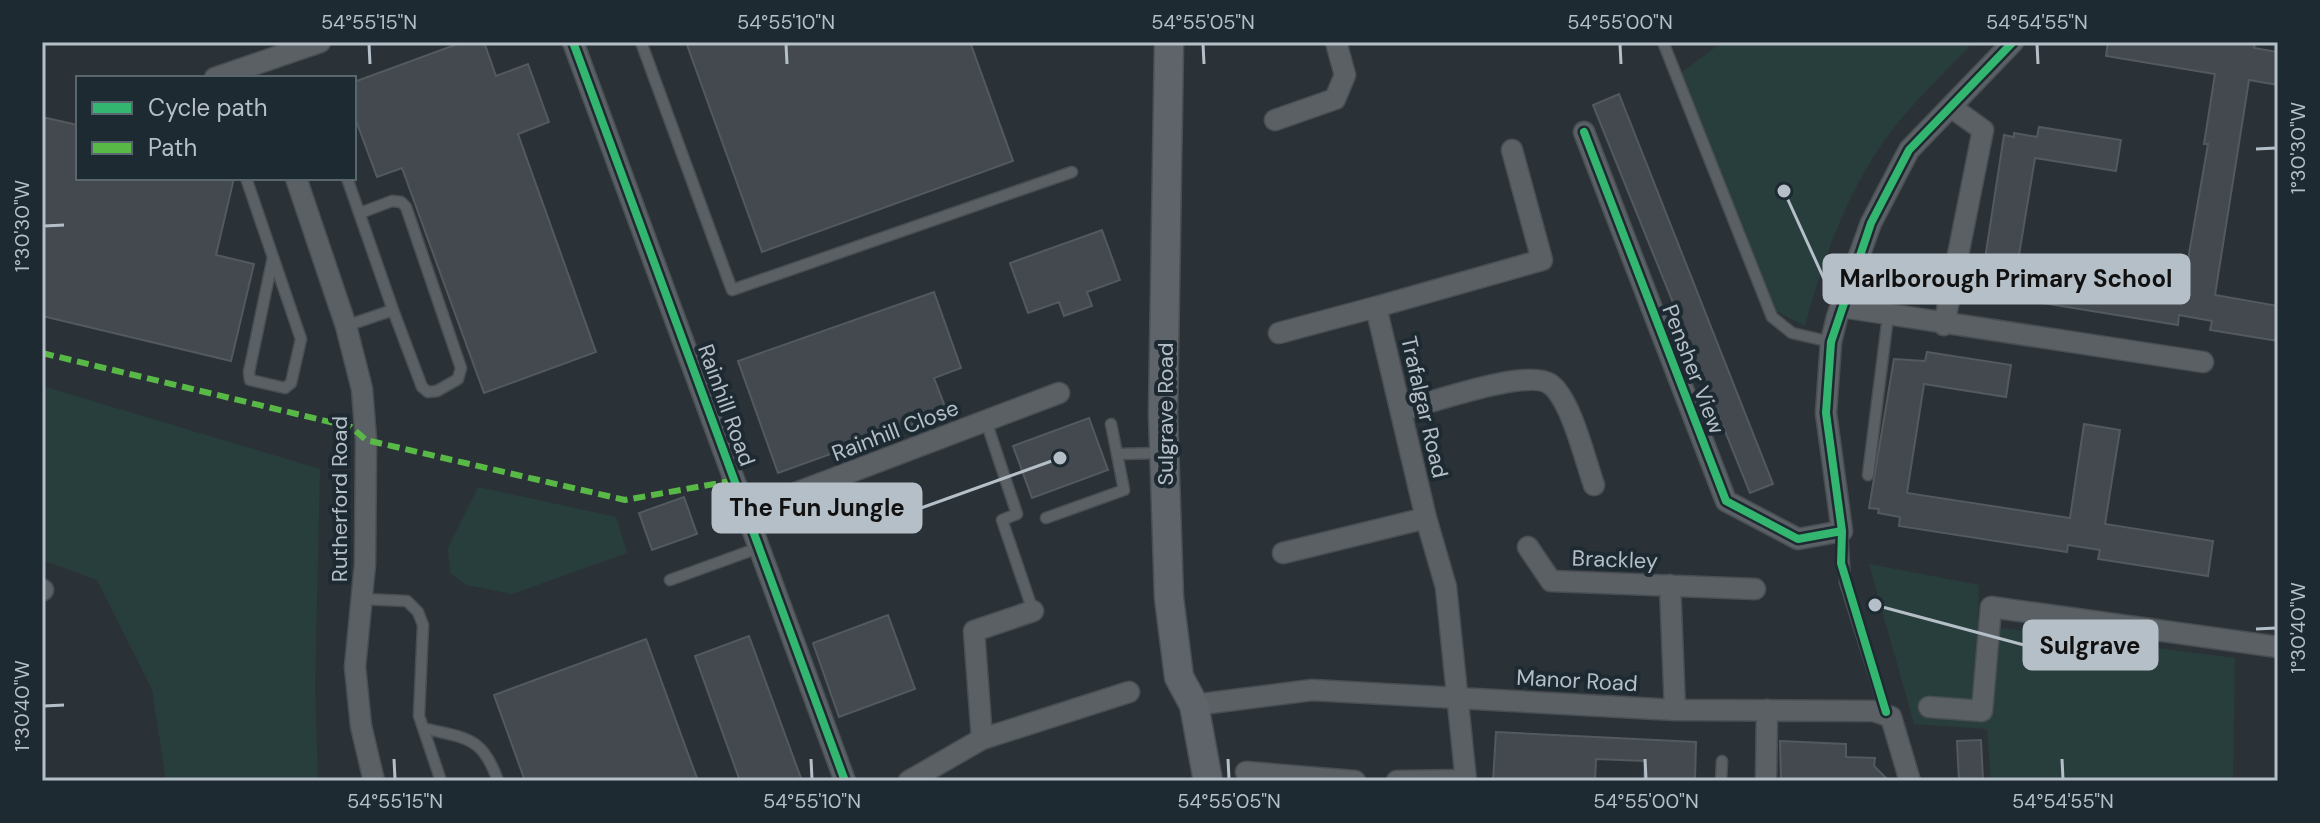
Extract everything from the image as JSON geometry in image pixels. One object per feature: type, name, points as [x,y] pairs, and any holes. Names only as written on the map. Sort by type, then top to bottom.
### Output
[{"type":"street","points":[[228,76],[260,71],[320,42]]},
{"type":"street","name":"Rainhill Road","points":[[573,42],[845,781]]},
{"type":"street","name":"Sulgrave Road","points":[[1169,42],[1164,452],[1169,598],[1179,677],[1194,705],[1208,781]]},
{"type":"street","points":[[1275,120],[1335,99],[1345,75],[1336,42]]},
{"type":"street","points":[[1842,531],[1826,413],[1831,342],[1871,223],[1909,150],[2013,42]]},
{"type":"street","points":[[1944,325],[1983,130],[1951,107]]},
{"type":"street","name":"Pensher View","points":[[1584,132],[1726,501],[1798,539],[1842,531]]},
{"type":"street","points":[[1279,333],[1542,260],[1512,150]]},
{"type":"street","name":"Rutherford Road","points":[[297,180],[346,326],[362,389],[366,440],[362,599],[355,667],[361,726],[374,781]]},
{"type":"street","name":"Trafalgar Road","points":[[1376,307],[1426,518],[1446,587],[1466,781]]},
{"type":"street","points":[[1842,307],[1944,325],[2203,362]]},
{"type":"street","points":[[1402,410],[1526,378],[1550,383],[1564,402],[1594,485]]},
{"type":"street","name":"Rainhill Close","points":[[748,511],[1059,393]]},
{"type":"street","points":[[1283,553],[1426,518]]},
{"type":"street","name":"Brackley","points":[[1528,547],[1551,581],[1755,589]]},
{"type":"street","name":"Brackley","points":[[1670,585],[1675,710]]},
{"type":"street","points":[[1929,707],[1982,711],[1991,607],[2278,647]]},
{"type":"street","points":[[982,739],[974,631],[1033,611]]},
{"type":"street","name":"Manor Road","points":[[1194,705],[1312,690],[1675,710],[1886,712]]},
{"type":"street","points":[[909,781],[982,739],[1129,692]]},
{"type":"street","points":[[1766,781],[1767,710]]},
{"type":"street","points":[[1886,712],[1891,717],[1910,781]]},
{"type":"street","points":[[1246,772],[1355,781]]},
{"type":"street","points":[[1397,781],[1466,781]]},
{"type":"lane","points":[[641,42],[732,290],[1072,172]]},
{"type":"lane","points":[[1663,42],[1772,317],[1792,333],[1831,342]]},
{"type":"lane","points":[[247,180],[273,257],[301,339],[291,383],[285,388],[250,380],[249,372],[273,257]]},
{"type":"lane","points":[[348,180],[422,387],[428,392],[451,386],[458,379],[461,368],[406,207],[401,202],[392,201],[360,213]]},
{"type":"lane","points":[[346,326],[393,310]]},
{"type":"lane","points":[[1868,475],[1888,316]]},
{"type":"lane","points":[[986,421],[1017,514],[1002,520],[1033,611]]},
{"type":"lane","points":[[1046,518],[1124,490],[1111,424]]},
{"type":"lane","points":[[1117,454],[1164,452]]},
{"type":"lane","points":[[1842,531],[1845,582],[1886,712]]},
{"type":"lane","points":[[670,580],[761,547]]},
{"type":"lane","points":[[362,599],[407,601],[418,612],[423,625],[419,716],[441,781]]},
{"type":"lane","points":[[423,728],[473,741],[490,756],[498,781]]},
{"type":"lane","points":[[1721,781],[1722,761]]},
{"type":"green space","points":[[1722,42],[1964,42],[1969,47],[1901,119],[1868,166],[1831,245],[1805,326],[1776,311],[1681,73]]},
{"type":"green space","points":[[42,386],[320,469],[315,687],[318,781],[166,781],[152,689],[97,580],[42,560]]},
{"type":"green space","points":[[478,487],[616,517],[627,553],[512,594],[467,585],[450,573],[448,548]]},
{"type":"green space","points":[[1869,564],[1979,585],[1978,625],[2235,658],[2233,781],[1991,781],[1987,729],[1914,724]]},
{"type":"building","points":[[463,42],[484,42],[496,76],[528,64],[549,122],[518,134],[596,352],[484,393],[402,168],[377,177],[356,120],[356,81]]},
{"type":"building","points":[[686,42],[970,42],[1013,161],[762,252]]},
{"type":"building","points":[[2108,42],[2244,42],[2255,44],[2254,48],[2278,52],[2278,85],[2249,80],[2215,295],[2278,306],[2278,341],[2210,330],[2212,321],[2179,315],[2178,325],[2012,298],[2013,290],[1981,285],[2004,135],[2014,137],[2014,133],[2037,137],[2039,127],[2121,140],[2116,171],[2035,158],[2017,267],[2182,294],[2208,144],[2204,144],[2215,74],[2106,56]]},
{"type":"building","points":[[1619,94],[1773,484],[1750,493],[1593,105]]},
{"type":"building","points":[[42,117],[76,125],[76,180],[234,180],[216,255],[254,264],[231,361],[42,316]]},
{"type":"building","points":[[1102,230],[1120,280],[1087,292],[1092,306],[1064,316],[1059,302],[1028,313],[1010,263]]},
{"type":"building","points":[[934,292],[961,368],[934,378],[947,412],[778,473],[738,361]]},
{"type":"building","points":[[1927,352],[2011,365],[2006,397],[1924,384],[1907,493],[2070,518],[2084,424],[2120,430],[2105,524],[2213,541],[2208,576],[2098,559],[2100,550],[2068,545],[2067,552],[1899,526],[1900,517],[1869,508],[1894,359],[1925,361]]},
{"type":"building","points":[[1089,418],[1108,470],[1032,498],[1013,446]]},
{"type":"building","points":[[684,497],[697,534],[652,550],[639,513]]},
{"type":"building","points":[[888,615],[915,689],[839,717],[813,643]]},
{"type":"building","points":[[749,636],[802,781],[740,781],[695,656]]},
{"type":"building","points":[[646,639],[698,781],[525,781],[494,695]]},
{"type":"building","points":[[1496,732],[1696,742],[1695,781],[1644,781],[1645,761],[1596,759],[1595,781],[1493,781]]},
{"type":"building","points":[[1981,740],[1983,781],[1959,781],[1957,741]]},
{"type":"building","points":[[1780,741],[1846,744],[1846,757],[1875,758],[1874,766],[1889,781],[1781,781]]},
{"type":"marked path","points":[[42,353],[351,427],[366,440],[625,500],[736,480]]},
{"type":"cycle path","points":[[573,42],[845,781]]},
{"type":"cycle path","points":[[1886,712],[1841,563],[1842,531],[1826,413],[1831,342],[1871,223],[1909,150],[2013,42]]},
{"type":"cycle path","points":[[1584,132],[1726,501],[1798,539],[1842,531]]},
{"type":"place","name":"Marlborough Primary School","points":[[1784,191]]},
{"type":"place","name":"The Fun Jungle","points":[[1060,458]]},
{"type":"place","name":"Sulgrave","points":[[1875,605]]}]
